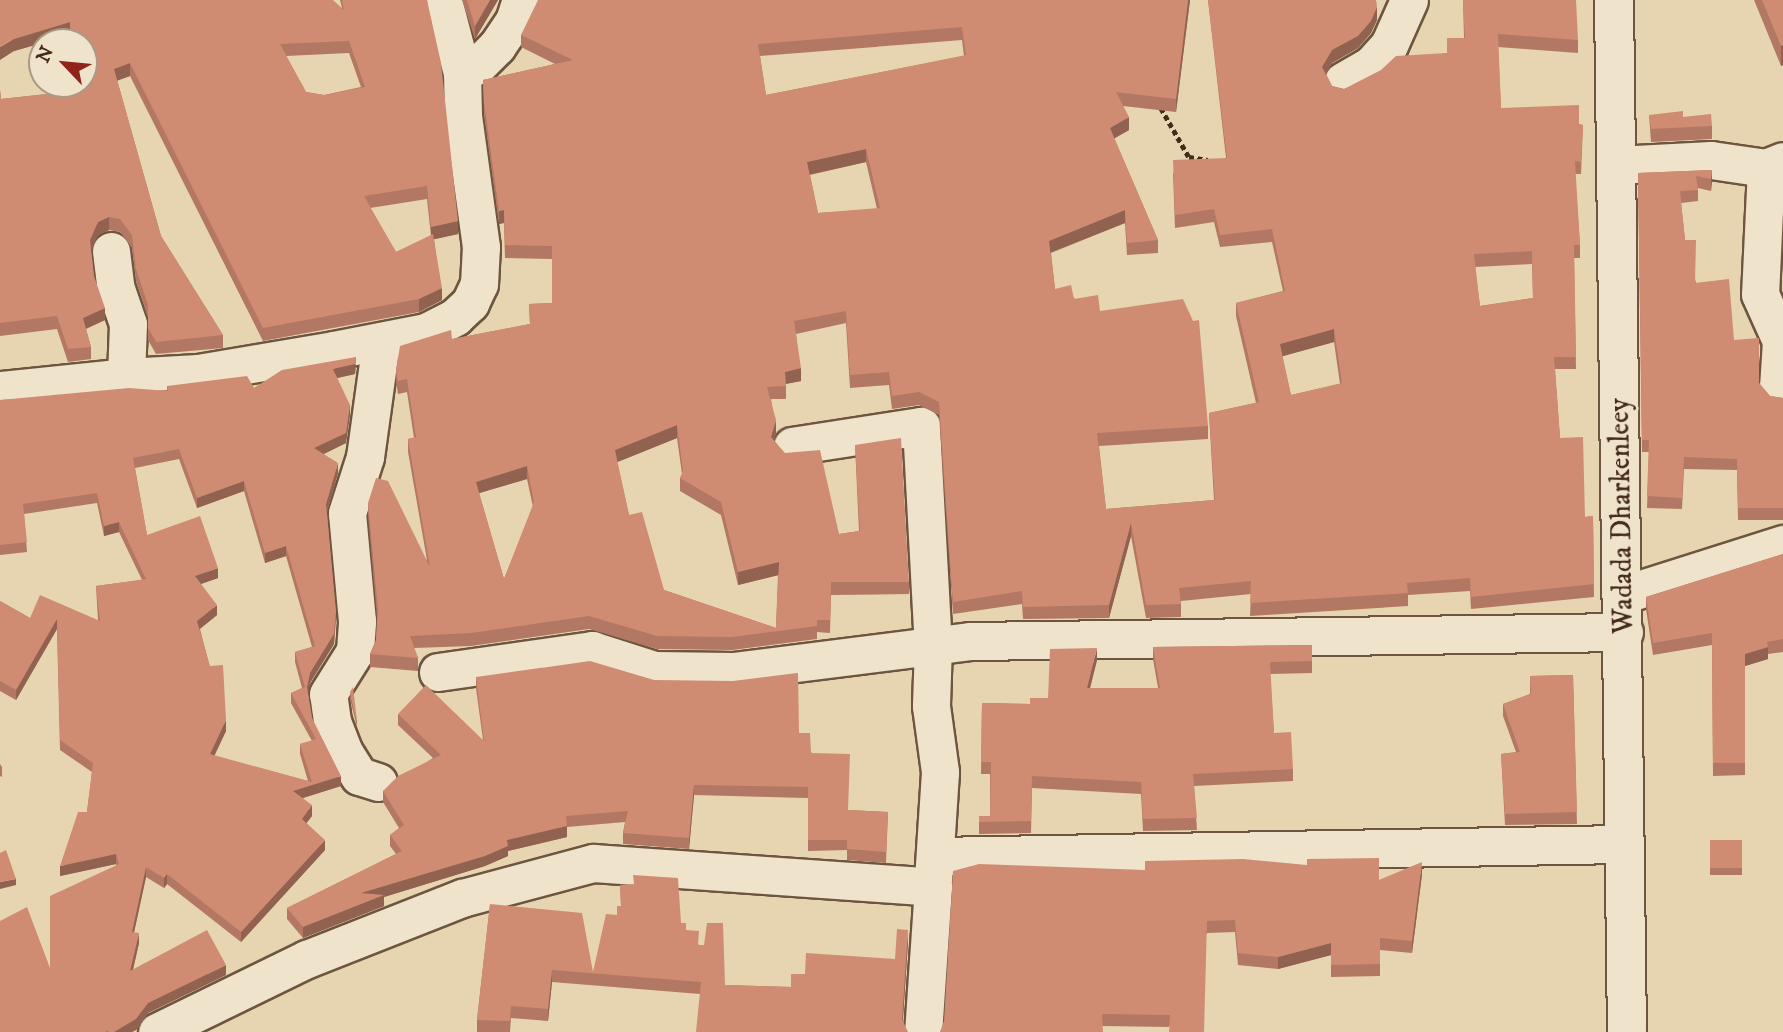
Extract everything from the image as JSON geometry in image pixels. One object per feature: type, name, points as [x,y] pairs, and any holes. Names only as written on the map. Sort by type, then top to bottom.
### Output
[{"type":"main road","name":"Wadada Dharkenleey","points":[[1615,0],[1627,1032]]},
{"type":"street","points":[[0,390],[126,377],[198,373],[380,341],[426,332],[455,317],[471,303],[480,284],[478,215],[463,116],[462,72],[443,0]]},
{"type":"street","points":[[462,72],[478,65],[497,46],[514,20],[521,0]]},
{"type":"street","points":[[1343,81],[1371,65],[1389,45],[1409,0]]},
{"type":"street","points":[[1616,165],[1711,160],[1774,164],[1759,294],[1780,341],[1778,387],[1783,391]]},
{"type":"street","points":[[111,251],[115,286],[128,324],[126,377]]},
{"type":"street","points":[[378,782],[359,776],[344,750],[332,721],[328,694],[355,651],[357,621],[347,513],[365,457],[380,341]]},
{"type":"street","points":[[792,446],[920,426],[933,645],[931,706],[940,772],[923,1032]]},
{"type":"street","points":[[438,672],[592,650],[654,670],[733,671],[933,645],[1188,636],[1623,613],[1783,544]]},
{"type":"street","points":[[157,1032],[307,959],[462,898],[593,863],[934,872],[1625,844]]},
{"type":"path","points":[[1153,96],[1189,157],[1219,162]]},
{"type":"building","points":[[0,0],[333,0],[344,10],[342,0],[427,0],[441,63],[458,221],[431,227],[427,186],[364,196],[396,252],[433,234],[442,288],[419,299],[263,328],[130,63],[114,69],[161,236],[223,335],[156,342],[148,328],[148,305],[136,269],[132,235],[120,219],[109,217],[98,222],[90,240],[94,276],[105,308],[83,318],[91,347],[68,349],[57,316],[0,323],[0,90],[1,99],[28,96],[98,98],[98,28],[70,28],[70,22],[50,28],[28,28],[28,35],[0,47]],"holes":[[[349,41],[365,87],[324,95],[306,92],[280,44]]]},
{"type":"building","points":[[467,0],[490,0],[475,26]]},
{"type":"building","points":[[538,0],[1188,0],[1176,99],[1116,92],[1129,117],[1110,128],[1158,240],[1127,243],[1125,210],[1049,241],[1055,289],[1071,285],[1074,299],[1098,295],[1100,311],[1183,299],[1193,321],[1199,320],[1208,426],[1097,433],[1106,509],[1215,500],[1209,413],[1259,402],[1236,303],[1285,291],[1272,229],[1220,235],[1214,209],[1175,215],[1173,160],[1227,158],[1208,0],[1376,0],[1377,7],[1371,21],[1358,36],[1332,50],[1322,67],[1332,86],[1344,89],[1381,70],[1396,56],[1447,53],[1447,38],[1465,38],[1463,0],[1576,0],[1578,40],[1498,34],[1501,108],[1579,105],[1579,124],[1583,125],[1581,162],[1575,161],[1580,245],[1574,245],[1576,357],[1554,357],[1560,438],[1583,437],[1585,517],[1593,516],[1594,584],[1471,597],[1470,578],[1407,583],[1408,593],[1250,603],[1251,581],[1179,588],[1181,604],[1146,605],[1131,523],[1109,605],[1023,607],[1022,591],[953,602],[939,402],[919,392],[892,396],[889,372],[850,375],[846,311],[794,321],[801,368],[785,372],[786,386],[767,387],[776,420],[771,437],[785,453],[820,450],[839,534],[860,531],[855,445],[901,438],[909,582],[831,582],[830,620],[817,620],[817,626],[732,637],[657,636],[589,616],[471,633],[410,636],[418,658],[370,654],[376,640],[378,609],[368,503],[376,478],[388,481],[430,567],[408,439],[416,437],[407,379],[398,381],[396,370],[400,346],[451,330],[452,339],[530,324],[529,304],[552,303],[552,246],[505,245],[504,210],[499,211],[483,80],[573,60],[521,35]],"holes":[[[962,27],[966,55],[766,95],[758,44]],[[866,149],[880,208],[818,213],[807,162]],[[1532,251],[1533,298],[1480,306],[1474,254]],[[1334,329],[1342,383],[1291,395],[1280,344]],[[677,425],[683,471],[680,478],[721,502],[738,572],[779,562],[776,628],[664,590],[642,512],[629,515],[615,450]],[[527,466],[534,502],[504,579],[476,482]]]},
{"type":"building","points":[[1762,0],[1783,0],[1781,46]]},
{"type":"building","points":[[1683,111],[1683,117],[1711,114],[1712,126],[1651,129],[1649,115]]},
{"type":"building","points":[[1712,170],[1711,179],[1696,176],[1698,190],[1680,191],[1685,240],[1696,240],[1695,283],[1729,279],[1734,340],[1759,338],[1759,383],[1770,396],[1783,398],[1783,508],[1738,508],[1737,459],[1684,457],[1682,498],[1647,496],[1649,440],[1642,440],[1638,173]]},
{"type":"building","points":[[356,357],[355,364],[333,369],[350,405],[346,433],[314,448],[338,463],[326,504],[336,611],[334,634],[310,673],[307,687],[312,718],[341,776],[293,791],[312,805],[302,819],[325,840],[241,932],[167,874],[164,878],[146,867],[132,932],[139,933],[130,971],[207,930],[226,965],[148,1003],[136,1019],[114,1032],[0,1032],[0,921],[27,907],[50,968],[50,896],[119,864],[116,854],[60,866],[78,812],[87,812],[93,763],[60,740],[57,619],[16,690],[0,681],[0,601],[30,618],[40,595],[100,621],[96,586],[146,579],[119,522],[104,526],[97,493],[23,504],[27,542],[0,545],[0,400],[129,388],[168,391],[167,386],[247,376],[254,388],[282,370]],"holes":[[[179,449],[197,498],[244,481],[265,553],[286,546],[315,646],[295,652],[305,687],[291,693],[316,739],[300,744],[312,782],[210,754],[226,720],[223,665],[210,666],[197,621],[217,605],[195,576],[218,568],[200,516],[147,535],[133,458]]]},
{"type":"building","points":[[1783,554],[1783,639],[1767,642],[1768,647],[1745,654],[1745,763],[1713,763],[1712,633],[1653,643],[1646,597]]},
{"type":"building","points":[[1312,645],[1312,661],[1270,662],[1274,733],[1291,732],[1293,769],[1193,774],[1197,818],[1143,819],[1141,782],[1032,776],[1031,821],[979,822],[979,816],[990,816],[991,762],[981,762],[982,703],[1030,704],[1030,698],[1048,698],[1050,649],[1097,648],[1087,688],[1160,688],[1153,647]]},
{"type":"building","points":[[590,661],[654,680],[733,681],[798,673],[799,733],[810,733],[811,753],[850,754],[848,810],[888,812],[886,852],[847,849],[847,840],[808,840],[808,787],[694,785],[689,838],[623,833],[628,811],[566,816],[567,826],[507,840],[508,846],[485,856],[361,893],[384,895],[303,927],[287,908],[402,851],[390,835],[404,825],[383,791],[398,776],[441,755],[398,714],[426,685],[484,741],[476,677]]},
{"type":"building","points":[[1573,675],[1577,812],[1505,814],[1501,754],[1520,752],[1503,704],[1531,694],[1530,676]]},
{"type":"building","points":[[353,687],[357,721],[350,692]]},
{"type":"building","points":[[1710,840],[1742,840],[1742,868],[1710,868]]},
{"type":"building","points":[[6,850],[16,879],[0,882],[0,853]]},
{"type":"building","points":[[1379,858],[1379,880],[1422,862],[1412,941],[1380,938],[1380,964],[1331,965],[1331,943],[1278,957],[1238,953],[1235,920],[1207,921],[1204,1032],[1169,1032],[1170,1015],[1102,1014],[1103,1032],[940,1032],[944,1021],[953,871],[979,864],[1145,870],[1145,861],[1243,859],[1307,865],[1307,859]]},
{"type":"building","points":[[633,875],[678,878],[681,923],[686,923],[686,930],[699,931],[698,945],[704,945],[707,923],[723,923],[725,985],[791,987],[791,974],[805,974],[806,953],[895,959],[897,929],[908,930],[902,1019],[908,1032],[696,1032],[701,982],[552,970],[548,1009],[511,1006],[510,1021],[477,1020],[490,904],[582,913],[593,972],[606,914],[617,915],[617,906],[621,906],[620,885],[634,884]]}]
